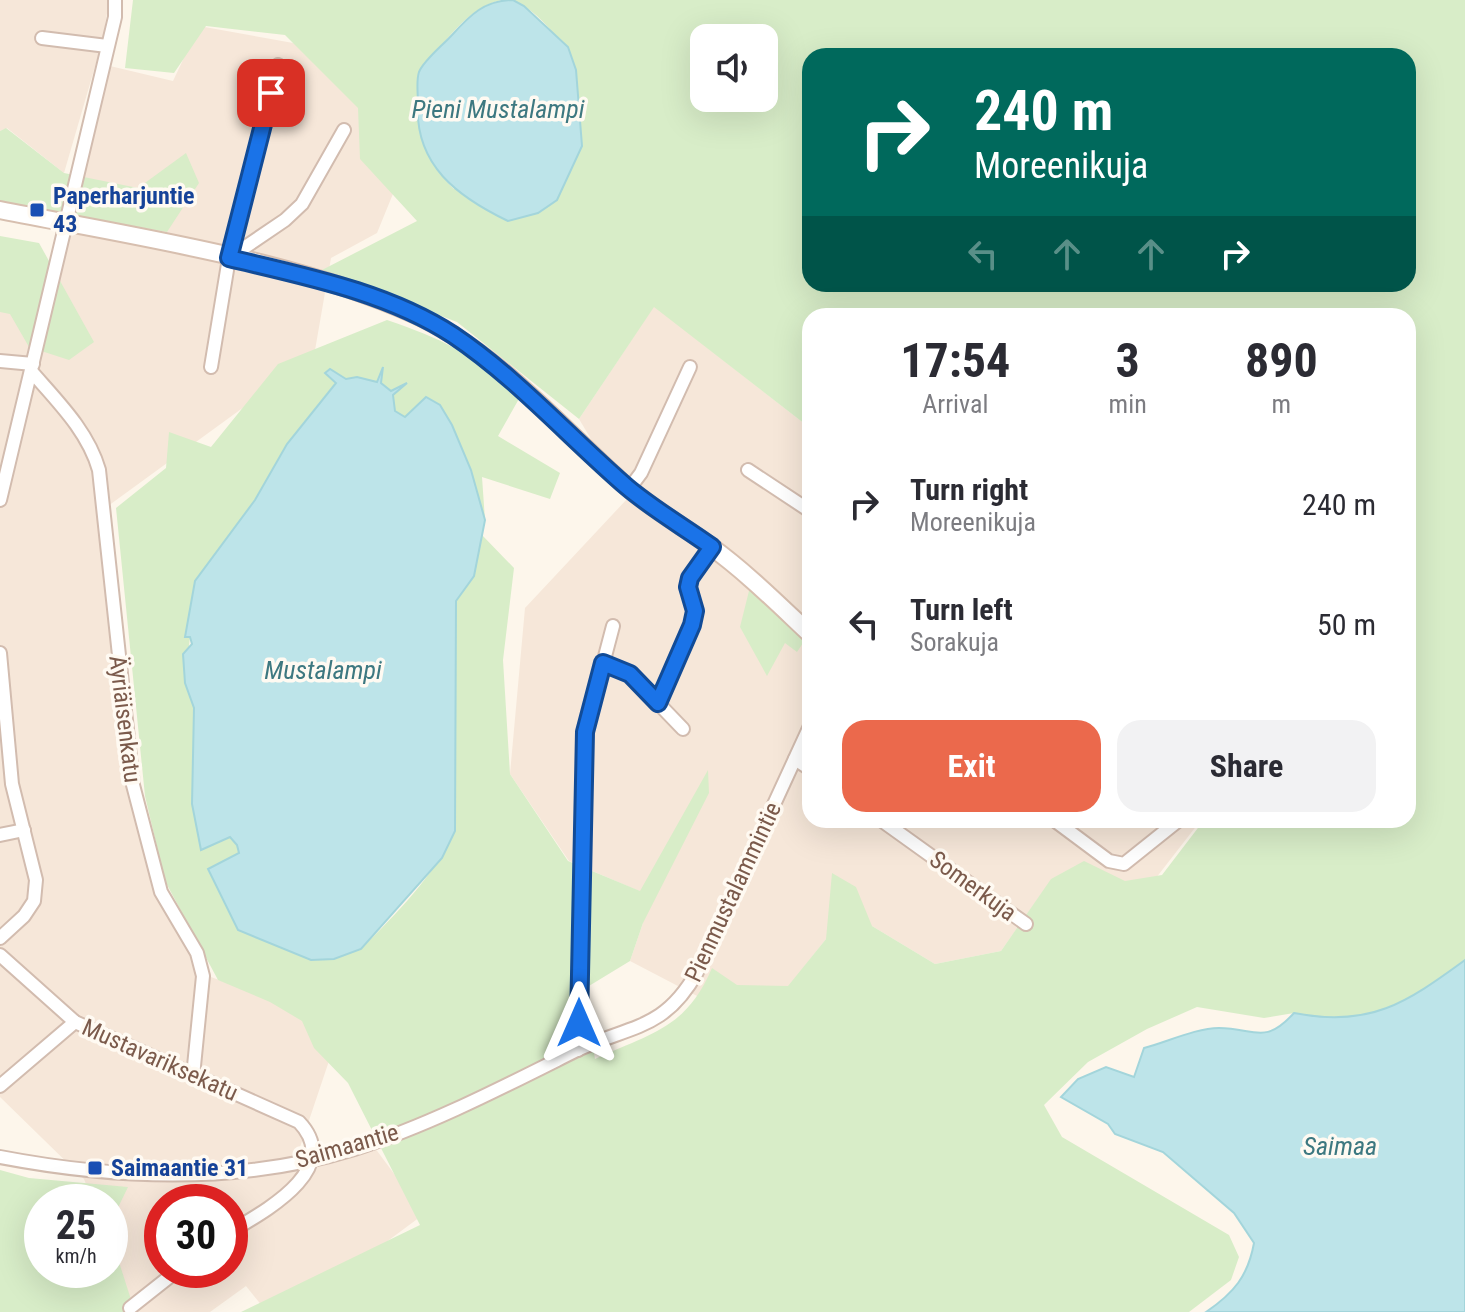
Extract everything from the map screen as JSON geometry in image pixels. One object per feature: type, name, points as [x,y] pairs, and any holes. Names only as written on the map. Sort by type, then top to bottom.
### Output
[{"type":"street","points":[[0,500],[2,479],[32,368],[115,0]]},
{"type":"street","points":[[42,38],[107,46]]},
{"type":"street","points":[[211,367],[229,258],[278,65]]},
{"type":"street","points":[[229,258],[285,220],[302,204],[344,130]]},
{"type":"street","points":[[0,210],[229,258],[351,289],[416,315],[451,334],[497,368],[629,489],[712,547],[802,627]]},
{"type":"street","points":[[0,361],[32,368]]},
{"type":"street","points":[[629,489],[641,473],[690,367]]},
{"type":"street","name":"Äyriäisenkatu","points":[[32,368],[72,418],[94,453],[99,470],[133,785],[161,892],[197,953],[203,976],[193,1076]]},
{"type":"street","points":[[748,470],[802,506]]},
{"type":"street","points":[[658,703],[692,625],[695,611],[688,587],[690,578],[712,547]]},
{"type":"street","points":[[578,1050],[585,732],[613,626]]},
{"type":"street","points":[[0,653],[2,719],[12,784],[36,880],[34,901],[24,916],[0,938]]},
{"type":"street","points":[[603,663],[630,674],[683,729]]},
{"type":"street","name":"Pienmustalammintie","points":[[670,1011],[683,998],[697,972],[802,744]]},
{"type":"street","points":[[795,759],[802,764]]},
{"type":"street","name":"Somerkuja","points":[[892,828],[1026,924]]},
{"type":"street","points":[[1065,828],[1109,861],[1124,864],[1171,828]]},
{"type":"street","points":[[0,835],[24,830]]},
{"type":"street","name":"Mustavariksekatu","points":[[0,955],[75,1022],[299,1122],[308,1131],[314,1159]]},
{"type":"street","name":"Saimaantie","points":[[0,1157],[134,1175],[262,1167],[314,1159],[409,1128],[670,1011]]},
{"type":"street","points":[[0,1086],[75,1022]]},
{"type":"street","points":[[248,1219],[293,1188],[314,1159]]},
{"type":"street","points":[[130,1308],[155,1288]]},
{"type":"shaded area","points":[[0,0],[109,0],[103,39],[64,173],[7,128],[0,131]]},
{"type":"shaded area","points":[[199,26],[366,56],[399,179],[377,233],[331,258],[314,356],[108,506],[152,889],[211,977],[306,1012],[330,1058],[297,1156],[366,1136],[424,1214],[292,1312],[267,1312],[248,1288],[248,1184],[144,1184],[144,1288],[243,1288],[210,1312],[133,1312],[124,1288],[128,1288],[128,1184],[86,1184],[0,1097],[0,299],[51,308],[110,66],[173,81]]},
{"type":"shaded area","points":[[654,306],[802,422],[802,828],[1195,828],[1142,896],[1052,879],[1001,951],[935,964],[872,926],[826,939],[788,987],[699,997],[630,961],[643,923],[639,891],[569,861],[510,774],[525,608],[627,499],[579,419]]},
{"type":"green space","points":[[133,0],[502,0],[478,10],[467,19],[420,71],[423,135],[441,175],[454,189],[578,93],[571,65],[557,39],[537,16],[513,0],[1465,0],[1465,960],[1413,997],[1363,1017],[1329,1020],[1294,1013],[1264,1018],[1197,1007],[1147,1029],[1088,1062],[1044,1105],[1062,1137],[1229,1235],[1239,1257],[1231,1280],[1189,1312],[241,1312],[420,1225],[348,1083],[314,1048],[302,1021],[270,1002],[218,980],[165,881],[145,796],[116,508],[166,468],[169,432],[211,447],[278,364],[387,320],[458,350],[520,397],[498,436],[560,473],[550,499],[482,477],[485,520],[471,469],[394,411],[393,395],[402,386],[392,391],[381,384],[381,372],[378,382],[357,377],[346,379],[330,370],[325,373],[336,382],[287,444],[255,500],[195,582],[185,636],[190,637],[185,683],[194,708],[192,804],[201,849],[230,837],[237,845],[239,854],[361,949],[425,879],[455,831],[456,601],[474,576],[482,535],[514,568],[503,660],[510,774],[568,861],[640,891],[708,770],[709,793],[643,923],[630,961],[584,989],[595,1059],[650,1035],[678,1017],[691,1004],[712,968],[737,985],[788,986],[826,939],[832,873],[856,887],[872,926],[935,964],[1001,951],[1051,879],[1084,861],[1125,881],[1162,875],[1198,828],[1416,828],[1416,308],[802,308],[802,422],[654,307],[579,419],[457,322],[322,270],[417,221],[360,159],[358,108],[285,35],[206,26],[174,73],[125,68]]},
{"type":"green space","points":[[6,128],[64,173],[138,188],[186,153],[199,183],[167,232],[0,202],[0,131]]},
{"type":"green space","points":[[0,236],[39,243],[94,342],[69,360],[29,347],[10,314],[0,312]]},
{"type":"green space","points":[[750,587],[802,637],[802,644],[797,652],[785,643],[767,676],[740,627]]},
{"type":"green space","points":[[0,1170],[29,1178],[95,1184],[24,1184],[24,1288],[127,1288],[135,1312],[0,1312]]},
{"type":"water","name":"Pieni Mustalampi","points":[[513,0],[524,6],[568,47],[576,70],[582,146],[557,200],[538,213],[508,221],[456,189],[432,161],[423,144],[419,125],[417,83],[425,63],[472,15],[494,3]]},
{"type":"water","name":"Mustalampi","points":[[383,367],[381,383],[391,391],[407,383],[393,395],[395,411],[405,417],[426,397],[440,405],[471,470],[485,520],[474,576],[456,601],[455,831],[442,858],[361,949],[334,959],[311,960],[238,930],[208,869],[239,853],[230,837],[201,850],[192,804],[194,708],[185,683],[183,654],[192,644],[190,637],[185,637],[195,581],[255,500],[287,444],[336,383],[325,373],[330,369],[346,379],[357,377],[377,382]]},
{"type":"water","name":"Saimaa","points":[[1465,960],[1465,1312],[1206,1312],[1238,1283],[1251,1255],[1254,1243],[1234,1213],[1163,1152],[1115,1134],[1108,1124],[1061,1097],[1078,1079],[1106,1067],[1134,1077],[1144,1048],[1191,1033],[1219,1028],[1267,1032],[1284,1023],[1294,1013],[1344,1017],[1386,1008],[1424,989]]},
{"type":"place","name":"Paperharjuntie 43","points":[[37,210]]},
{"type":"place","name":"Saimaantie 31","points":[[95,1168]]},
{"type":"route","points":[[271,93],[229,258],[351,289],[416,315],[451,334],[497,368],[629,489],[712,547],[690,578],[688,587],[695,611],[692,625],[658,703],[623,668],[603,663],[588,710],[583,769],[579,1023]]}]
